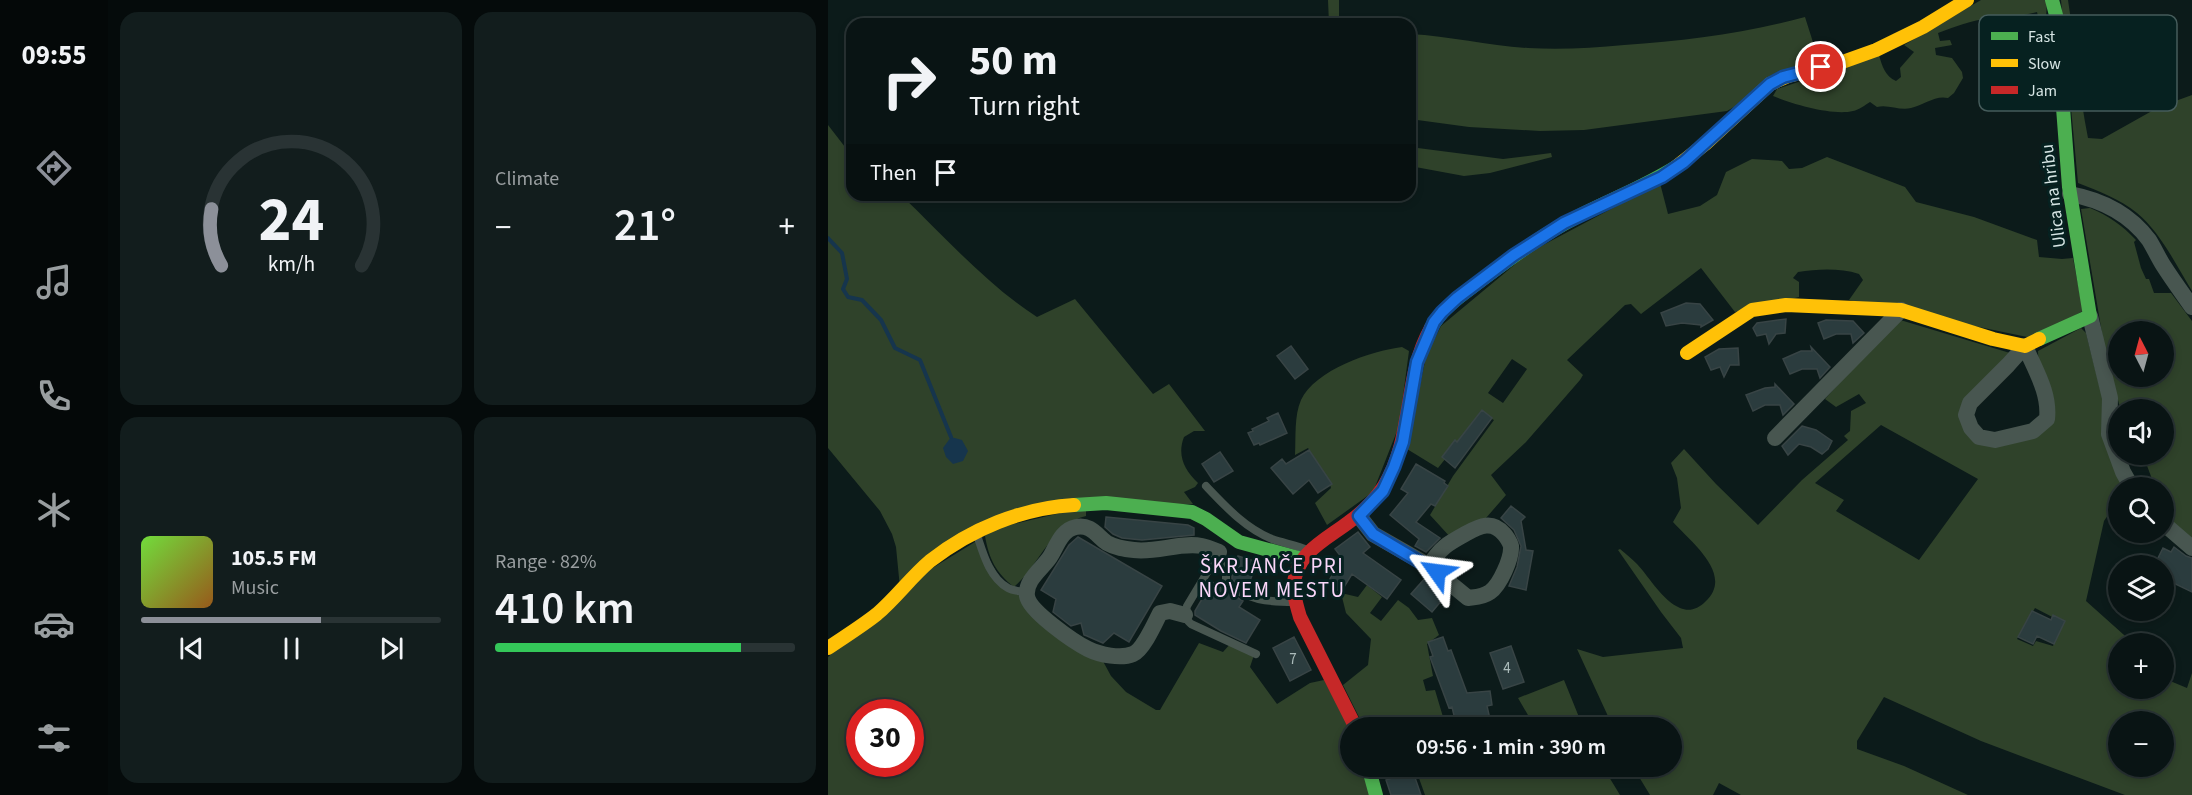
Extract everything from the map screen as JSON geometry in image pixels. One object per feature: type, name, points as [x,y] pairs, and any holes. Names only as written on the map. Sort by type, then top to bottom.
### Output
[{"type":"street","points":[[1352,717],[1305,629],[1295,602],[1293,588],[1295,574],[1306,555],[1359,516],[1383,491],[1403,442],[1417,362],[1434,322],[1457,298],[1514,255],[1564,223],[1662,177],[1684,162],[1770,84],[1783,77],[1842,63],[1874,50],[1948,13],[1968,0]]},
{"type":"street","name":"Ulica na hribu","points":[[2052,0],[2056,15]]},
{"type":"street","name":"Ulica na hribu","points":[[2064,111],[2070,194],[2090,316]]},
{"type":"street","points":[[2070,194],[2106,204],[2135,225],[2149,240],[2162,265],[2192,307]]},
{"type":"street","points":[[1687,353],[1752,310],[1786,305],[1901,310],[1993,339],[2025,346]]},
{"type":"street","points":[[1775,438],[1901,310]]},
{"type":"street","points":[[2025,346],[2049,405],[2047,419],[2033,430],[1995,440],[1979,437],[1971,428],[1966,415],[1970,403],[2025,346],[2090,316],[2110,398],[2109,434],[2126,477]]},
{"type":"street","points":[[828,648],[877,614],[929,562],[960,540],[1009,517],[1057,506],[1106,503],[1192,512],[1229,536],[1264,550],[1306,555]]},
{"type":"street","points":[[1359,516],[1373,534],[1429,566],[1467,598],[1480,597],[1490,592],[1506,567],[1511,546],[1506,535],[1498,528],[1490,524],[1481,525],[1440,550],[1429,566]]},
{"type":"street","points":[[1185,615],[1170,611],[1160,613],[1140,650],[1132,655],[1107,655],[1090,650],[1046,619],[1028,600],[1027,593],[1030,583],[1063,536],[1076,527],[1086,527],[1105,542],[1126,549],[1138,551],[1202,546],[1220,552]]},
{"type":"street","points":[[2174,533],[2192,548]]},
{"type":"street","points":[[1371,777],[1376,795]]},
{"type":"lane","points":[[1206,486],[1252,529],[1306,555]]},
{"type":"lane","points":[[976,531],[985,559],[999,579],[1008,588],[1027,593]]},
{"type":"lane","points":[[1229,536],[1187,606],[1186,620],[1256,654]]},
{"type":"lane","points":[[1220,552],[1226,562],[1226,584],[1233,589],[1267,602],[1295,602]]},
{"type":"green space","points":[[1328,0],[1339,0],[1339,18],[1329,18]]},
{"type":"green space","points":[[1981,0],[2047,0],[2046,15],[2038,15],[2037,12],[2024,15],[1979,15],[1979,20],[1938,33],[1940,41],[1950,40],[1952,45],[1935,48],[1936,55],[1952,58],[1962,72],[1963,78],[1948,98],[1934,99],[1907,109],[1877,107],[1870,102],[1857,110],[1835,112],[1773,96],[1777,89],[1879,55],[1883,67],[1896,81],[1901,77],[1900,68],[1914,52],[1904,45]]},
{"type":"green space","points":[[2061,0],[2068,0],[2070,15],[2062,15]]},
{"type":"green space","points":[[1805,17],[1818,58],[1727,111],[1584,130],[1540,131],[1469,127],[1416,120],[1416,35],[1540,49],[1693,39],[1760,28]]},
{"type":"green space","points":[[2192,95],[2192,291],[2168,250],[2146,221],[2109,196],[2078,183],[2071,111],[2084,111],[2088,138],[2102,139],[2152,111],[2177,111],[2177,100]]},
{"type":"green space","points":[[828,125],[846,148],[846,201],[907,201],[983,275],[1037,317],[1075,299],[1153,394],[1169,384],[1205,431],[1194,431],[1184,437],[1181,450],[1183,462],[1198,483],[1184,492],[1193,504],[1035,505],[900,588],[896,547],[892,534],[880,511],[828,448]]},
{"type":"green space","points":[[1416,148],[1503,159],[1551,153],[1552,157],[1490,173],[1464,176],[1416,167]]},
{"type":"green space","points":[[1827,157],[1905,187],[1916,202],[1974,217],[2037,240],[2039,257],[2073,258],[2083,311],[2032,338],[1849,300],[1863,280],[1859,274],[1813,270],[1798,272],[1793,278],[1799,282],[1799,297],[1735,312],[1701,268],[1641,314],[1631,304],[1625,305],[1567,360],[1583,375],[1580,380],[1526,442],[1491,475],[1506,495],[1486,518],[1452,539],[1430,515],[1453,476],[1494,420],[1481,414],[1438,468],[1407,449],[1426,356],[1441,326],[1530,252],[1660,183],[1668,214],[1700,206],[1717,195],[1726,172],[1752,159],[1782,161],[1789,169],[1802,168]],"holes":[[[1512,359],[1527,369],[1503,403],[1488,393]]]},
{"type":"green space","points":[[2090,208],[2103,214],[2115,221],[2136,240],[2134,242],[2141,268],[2146,279],[2149,279],[2154,293],[2171,293],[2192,321],[2192,544],[2174,528],[2174,477],[2151,477],[2147,465],[2174,465],[2174,399],[2118,399],[2115,387],[2174,387],[2174,321],[2108,321],[2108,361],[2081,209]]},
{"type":"green space","points":[[1897,319],[2010,353],[1966,401],[1976,438],[2041,431],[2038,351],[2081,328],[2086,333],[2108,420],[2108,465],[2119,465],[2122,477],[2108,477],[2108,515],[2104,521],[2086,601],[2122,633],[2108,633],[2108,699],[2174,699],[2174,683],[2187,688],[2192,673],[2192,795],[2125,795],[1981,741],[1884,697],[1857,741],[1857,749],[1904,766],[1968,795],[1741,795],[1719,783],[1713,795],[1650,795],[1639,777],[1682,777],[1682,717],[1608,717],[1577,649],[1603,657],[1683,648],[1681,638],[1618,550],[1620,549],[1637,564],[1662,594],[1674,604],[1687,610],[1696,608],[1713,592],[1715,581],[1713,570],[1707,559],[1673,522],[1681,508],[1677,478],[1671,463],[1684,449],[1758,525],[1802,480],[1848,440],[1844,436],[1850,431],[1851,411],[1866,403],[1859,394],[1836,407],[1825,399]],"holes":[[[1881,425],[1978,479],[1919,560],[1836,511],[1844,500],[1815,483]],[[2035,608],[2062,622],[2053,646],[2036,641],[2033,646],[2017,639]]]},
{"type":"green space","points":[[1402,347],[1409,351],[1399,426],[1373,492],[1327,525],[1315,503],[1331,488],[1329,481],[1308,448],[1295,455],[1296,420],[1301,400],[1308,389],[1331,371],[1360,358]]},
{"type":"green space","points":[[1086,507],[1086,516],[1064,527],[1014,587],[998,571],[991,559],[985,536],[989,530]]},
{"type":"green space","points":[[976,537],[1006,588],[1025,599],[1098,652],[1111,676],[1126,692],[1156,710],[1160,710],[1199,643],[1223,652],[1231,643],[1254,655],[1250,667],[1277,704],[1310,683],[1324,680],[1344,717],[1340,717],[1340,777],[1365,777],[1370,795],[828,795],[828,657],[928,569]]},
{"type":"green space","points":[[1367,585],[1382,597],[1370,613],[1381,621],[1398,600],[1409,608],[1418,620],[1432,618],[1439,635],[1427,644],[1433,676],[1423,680],[1426,691],[1435,690],[1443,717],[1359,717],[1343,685],[1368,665],[1371,639],[1346,613],[1341,593],[1358,597]]},
{"type":"green space","points":[[1564,680],[1579,717],[1529,717],[1518,698]]},
{"type":"green space","points":[[1419,777],[1609,777],[1620,795],[1425,795]]},
{"type":"water","points":[[951,437],[962,440],[968,451],[963,461],[953,464],[946,457],[943,448]]},
{"type":"building","points":[[1686,303],[1700,304],[1713,320],[1701,327],[1701,325],[1682,323],[1666,326],[1661,313]]},
{"type":"building","points":[[1786,319],[1785,333],[1776,334],[1769,344],[1766,334],[1757,336],[1753,328],[1757,323]]},
{"type":"building","points":[[1826,320],[1853,321],[1864,333],[1853,343],[1851,334],[1836,334],[1824,339],[1818,323]]},
{"type":"building","points":[[1291,346],[1308,369],[1295,379],[1277,356]]},
{"type":"building","points":[[1811,347],[1830,367],[1820,378],[1817,369],[1802,369],[1790,374],[1783,359],[1801,351],[1812,351]]},
{"type":"building","points":[[1738,348],[1739,365],[1730,365],[1724,377],[1720,367],[1711,370],[1705,357],[1719,349]]},
{"type":"building","points":[[1775,384],[1794,404],[1783,415],[1780,405],[1765,405],[1753,411],[1746,395],[1775,387]]},
{"type":"building","points":[[1482,410],[1492,418],[1455,468],[1442,457]]},
{"type":"building","points":[[1278,413],[1287,433],[1260,445],[1259,443],[1254,445],[1248,433],[1269,421],[1267,418]]},
{"type":"building","points":[[1802,426],[1816,430],[1832,441],[1828,449],[1822,454],[1811,447],[1799,444],[1788,455],[1782,446]]},
{"type":"building","points":[[1309,450],[1332,484],[1318,493],[1309,480],[1293,494],[1271,468],[1282,459],[1286,464]]},
{"type":"building","points":[[1220,452],[1233,471],[1214,482],[1202,464]]},
{"type":"building","points":[[1416,464],[1445,481],[1444,483],[1448,486],[1435,506],[1431,504],[1416,522],[1440,538],[1426,552],[1415,546],[1419,539],[1390,515],[1408,493],[1401,489]]},
{"type":"building","points":[[1511,506],[1525,517],[1521,521],[1526,550],[1533,551],[1526,590],[1509,586],[1517,567],[1521,546],[1514,530],[1501,518]]},
{"type":"building","points":[[1106,517],[1188,525],[1194,528],[1194,535],[1142,540],[1122,538],[1105,527]]},
{"type":"building","points":[[1358,532],[1370,547],[1363,553],[1401,580],[1387,599],[1352,574],[1341,592],[1327,584],[1342,558],[1335,549]]},
{"type":"building","points":[[1078,537],[1162,586],[1129,642],[1114,633],[1103,643],[1084,635],[1081,623],[1071,626],[1053,612],[1056,599],[1041,590],[1069,545]]},
{"type":"building","points":[[2174,547],[2192,558],[2192,592],[2174,583],[2174,555],[2160,555],[2163,548],[2171,552]]},
{"type":"building","points":[[1238,556],[1257,562],[1247,589],[1232,580],[1232,571]]},
{"type":"building","points":[[1426,577],[1447,594],[1432,612],[1411,594]]},
{"type":"building","points":[[1212,582],[1243,601],[1239,607],[1260,620],[1246,643],[1195,615],[1195,611]]},
{"type":"building","points":[[2032,611],[2051,620],[2053,615],[2065,621],[2054,644],[2037,636],[2033,644],[2018,637]]},
{"type":"building","points":[[1294,637],[1311,670],[1290,681],[1273,648]]},
{"type":"building","points":[[1443,637],[1448,651],[1451,650],[1467,693],[1490,691],[1492,705],[1487,706],[1490,717],[1454,717],[1430,657],[1433,656],[1428,642]]},
{"type":"building","points":[[1511,646],[1524,682],[1503,689],[1490,653]]},
{"type":"building","points":[[1415,777],[1421,795],[1391,795],[1386,780]]},
{"type":"waterway","points":[[828,238],[842,253],[847,279],[843,289],[848,297],[862,300],[881,320],[895,348],[920,360],[951,437]]},
{"type":"traffic: fast","points":[[2052,0],[2056,15]]},
{"type":"traffic: fast","points":[[2039,339],[2090,316],[2069,187],[2063,111]]},
{"type":"traffic: fast","points":[[1431,328],[1455,300],[1541,238],[1577,217],[1676,167]]},
{"type":"traffic: fast","points":[[1074,505],[1106,503],[1192,512],[1239,542],[1302,559]]},
{"type":"traffic: fast","points":[[1371,777],[1376,795]]},
{"type":"traffic: slow","points":[[1676,167],[1705,144],[1770,84],[1788,76],[1834,65],[1876,50],[1923,27],[1967,0]]},
{"type":"traffic: slow","points":[[1687,353],[1752,310],[1786,305],[1901,310],[1993,339],[2025,346],[2039,339]]},
{"type":"traffic: slow","points":[[828,648],[877,614],[930,561],[962,539],[1016,516],[1074,505]]},
{"type":"traffic: jam","points":[[1350,717],[1300,617],[1294,593],[1296,574],[1306,555],[1359,514],[1384,486],[1400,448],[1416,367],[1431,328]]},
{"type":"district","name":"ŠKRJANČE PRI NOVEM MESTU","points":[[1272,578]]},
{"type":"route","points":[[1437,572],[1373,534],[1359,516],[1383,491],[1399,455],[1417,362],[1434,322],[1457,298],[1514,255],[1564,223],[1662,177],[1684,162],[1770,84],[1800,71],[1821,67]]}]
